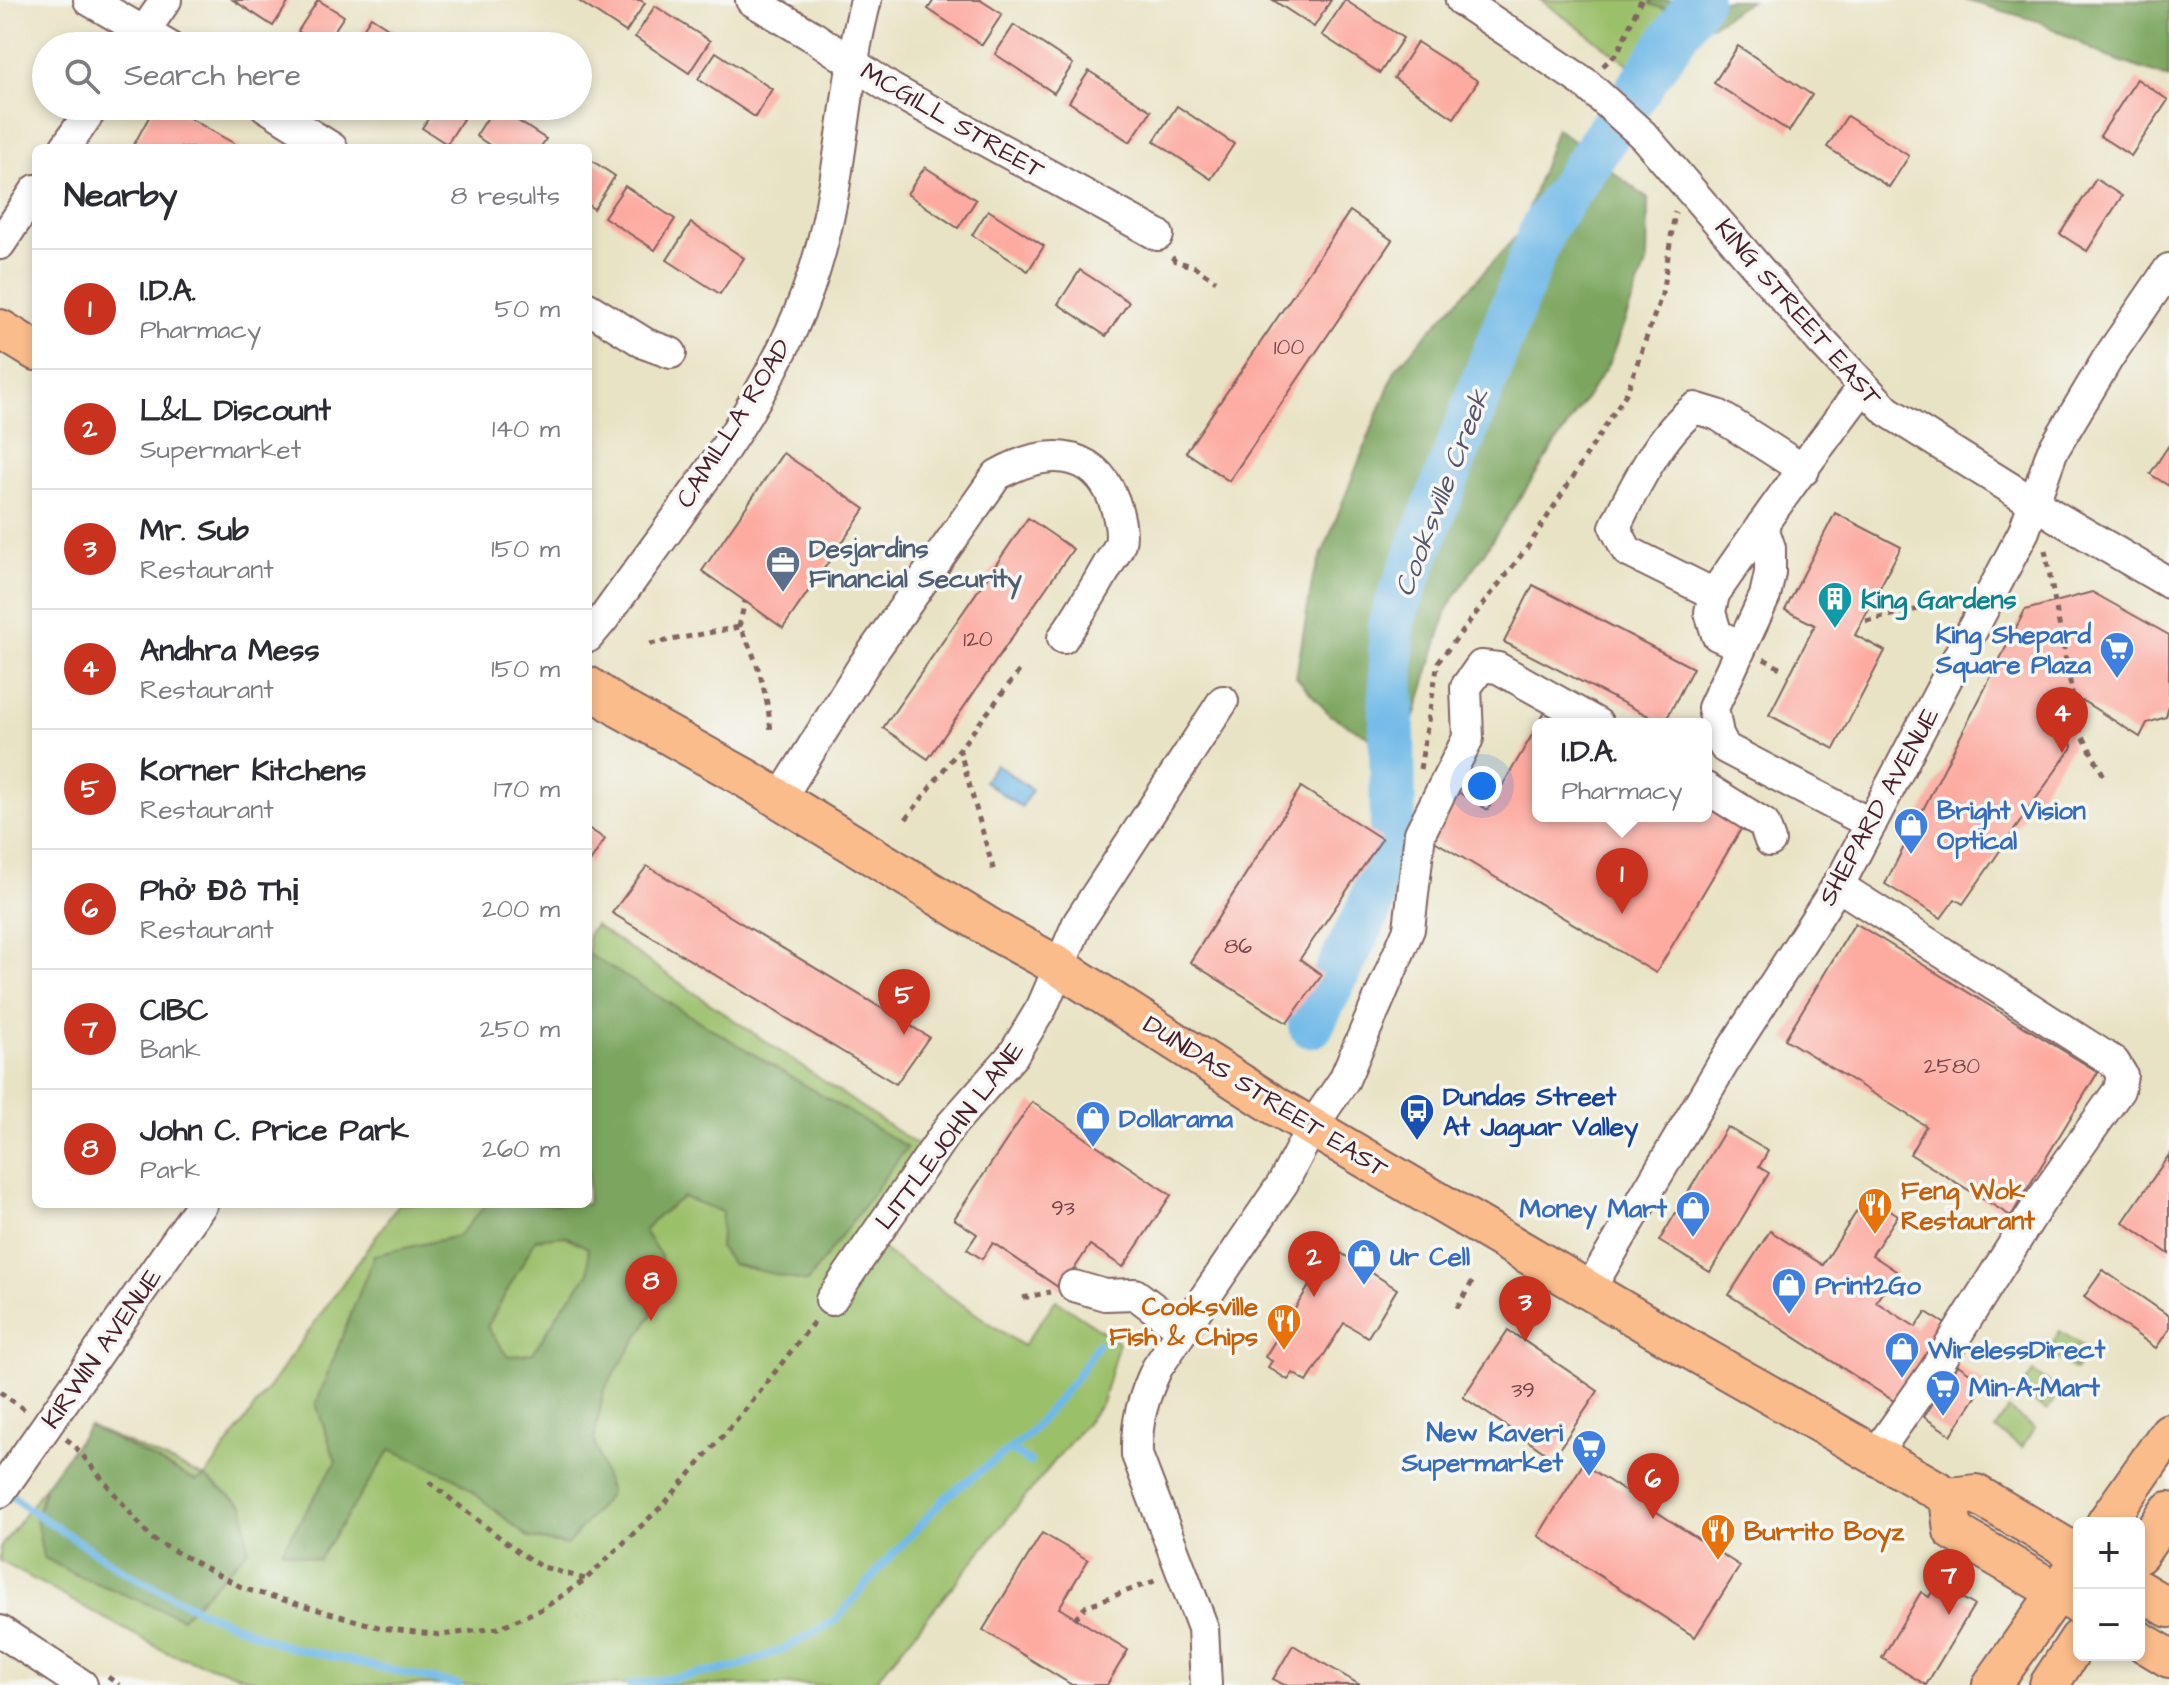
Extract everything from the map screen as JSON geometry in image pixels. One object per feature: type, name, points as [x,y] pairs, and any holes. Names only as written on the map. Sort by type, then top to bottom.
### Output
[{"type":"main road","points":[[0,329],[32,349]]},
{"type":"main road","name":"DUNDAS STREET EAST","points":[[592,689],[1058,966],[1312,1127],[1589,1290],[1949,1497],[1976,1494],[2073,1551]]},
{"type":"main road","points":[[2110,1517],[2169,1433]]},
{"type":"main road","points":[[1949,1497],[1953,1531],[2068,1599],[1992,1685]]},
{"type":"main road","points":[[2145,1545],[2169,1511]]},
{"type":"main road","points":[[2145,1594],[2169,1608]]},
{"type":"main road","points":[[2145,1644],[2169,1658]]},
{"type":"main road","points":[[2049,1685],[2073,1648]]},
{"type":"street","points":[[89,0],[136,32]]},
{"type":"street","points":[[153,32],[166,0]]},
{"type":"street","name":"MCGILL STREET","points":[[751,0],[893,90],[1158,235]]},
{"type":"street","name":"CAMILLA ROAD","points":[[592,632],[719,454],[765,380],[797,314],[820,254],[830,213],[852,62],[866,0]]},
{"type":"street","name":"KING STREET EAST","points":[[1461,0],[1594,91],[1643,135],[1887,411],[2169,583]]},
{"type":"street","points":[[68,144],[84,120]]},
{"type":"street","points":[[287,120],[326,144]]},
{"type":"street","points":[[0,244],[32,196]]},
{"type":"street","name":"SHEPARD AVENUE","points":[[1589,1290],[1724,1062],[1837,885],[2019,542],[2052,452],[2108,358],[2169,269]]},
{"type":"street","points":[[592,310],[646,344],[671,353]]},
{"type":"street","points":[[1741,646],[1717,635],[1710,612],[1714,594],[1863,387]]},
{"type":"street","points":[[1714,594],[1627,551],[1615,527],[1677,422],[1695,408],[1718,415],[1804,470]]},
{"type":"street","points":[[780,799],[863,666],[997,475],[1016,465],[1054,457],[1070,457],[1089,465],[1109,487],[1118,510],[1120,542],[1095,589],[1063,638]]},
{"type":"street","points":[[1762,525],[1770,548],[1770,573],[1765,596],[1713,708],[1718,734],[1725,748],[1871,824]]},
{"type":"street","points":[[1206,1685],[1203,1628],[1137,1455],[1136,1427],[1142,1399],[1157,1368],[1283,1183],[1312,1127],[1344,1080],[1409,929],[1420,833],[1468,738],[1466,687],[1481,666],[1498,668],[1587,718]]},
{"type":"street","name":"LITTLEJOHN LANE","points":[[831,1300],[951,1125],[1013,1055],[1042,1007],[1078,923],[1223,701]]},
{"type":"street","points":[[1712,792],[1764,824],[1770,841]]},
{"type":"street","points":[[1837,885],[2114,1062],[2122,1075],[2119,1090],[2040,1202],[1934,1371],[1875,1455]]},
{"type":"street","name":"KIRWIN AVENUE","points":[[0,1492],[199,1208]]},
{"type":"street","points":[[1074,1286],[1105,1295],[1135,1294],[1183,1330]]},
{"type":"street","points":[[0,1631],[82,1685]]},
{"type":"path","points":[[1594,91],[1618,52],[1641,0]]},
{"type":"path","points":[[1419,775],[1438,662],[1530,544],[1627,392],[1662,294],[1677,202],[1690,187]]},
{"type":"path","points":[[1158,235],[1175,261],[1195,267],[1216,281]]},
{"type":"path","points":[[2044,542],[2079,729],[2104,776]]},
{"type":"path","points":[[1866,621],[1967,598]]},
{"type":"path","points":[[745,601],[739,627],[746,638],[770,709],[771,734]]},
{"type":"path","points":[[650,644],[739,627]]},
{"type":"path","points":[[906,819],[1020,670]]},
{"type":"path","points":[[959,748],[994,872]]},
{"type":"path","points":[[1457,1308],[1475,1277]]},
{"type":"path","points":[[74,1445],[152,1539],[245,1589],[382,1628],[441,1635],[498,1628],[544,1608],[586,1579],[664,1504],[751,1403],[831,1300]]},
{"type":"path","points":[[429,1482],[528,1559],[540,1566],[586,1579]]},
{"type":"path","points":[[1075,1619],[1086,1606],[1183,1571]]},
{"type":"green space","points":[[1541,0],[1721,0],[1661,88]]},
{"type":"green space","points":[[1653,0],[1751,0],[1711,26],[1650,4]]},
{"type":"green space","points":[[1965,0],[2169,0],[2169,78],[2105,56],[2038,21]]},
{"type":"green space","points":[[1556,128],[1648,199],[1647,262],[1609,363],[1448,607],[1403,756],[1330,715],[1296,677],[1313,577],[1396,368],[1521,231]]},
{"type":"green space","points":[[595,925],[920,1147],[862,1230],[890,1255],[1023,1346],[1056,1300],[1119,1342],[1102,1403],[872,1685],[271,1685],[168,1653],[0,1561],[0,1548],[89,1426],[205,1477],[396,1208],[592,1208],[592,929]]},
{"type":"green space","points":[[592,956],[907,1147],[807,1282],[732,1264],[720,1248],[722,1212],[683,1197],[644,1231],[661,1256],[664,1296],[604,1390],[594,1440],[610,1494],[567,1545],[529,1538],[457,1479],[391,1449],[318,1560],[282,1550],[336,1462],[316,1404],[374,1255],[458,1236],[483,1208],[592,1208]],"holes":[[[565,1236],[588,1248],[589,1273],[533,1353],[508,1357],[487,1327],[536,1239]]]},
{"type":"green space","points":[[2060,1331],[2088,1350],[2075,1370],[2047,1352]]},
{"type":"green space","points":[[2033,1372],[2060,1390],[2047,1411],[2019,1393]]},
{"type":"green space","points":[[2008,1409],[2035,1428],[2022,1447],[1995,1429]]},
{"type":"green space","points":[[89,1426],[196,1481],[205,1477],[244,1506],[248,1550],[182,1618],[72,1573],[43,1557],[36,1518],[45,1486]]},
{"type":"water","points":[[996,764],[1032,790],[1021,807],[984,781]]},
{"type":"building","points":[[233,0],[290,0],[273,26]]},
{"type":"building","points":[[318,0],[344,16],[333,32],[298,31]]},
{"type":"building","points":[[577,0],[640,0],[645,3],[626,32]]},
{"type":"building","points":[[934,0],[980,0],[1002,14],[982,45],[928,9]]},
{"type":"building","points":[[1273,0],[1331,0],[1314,27]]},
{"type":"building","points":[[1345,0],[1403,38],[1380,73],[1322,35]]},
{"type":"building","points":[[655,6],[710,41],[689,73],[635,37]]},
{"type":"building","points":[[371,17],[394,32],[361,32]]},
{"type":"building","points":[[1014,25],[1073,64],[1054,93],[995,54]]},
{"type":"building","points":[[1417,42],[1478,81],[1454,118],[1394,78]]},
{"type":"building","points":[[1738,46],[1812,95],[1789,131],[1714,83]]},
{"type":"building","points":[[716,52],[772,89],[755,117],[698,79]]},
{"type":"building","points":[[1089,71],[1151,111],[1130,142],[1069,102]]},
{"type":"building","points":[[2137,79],[2168,100],[2131,156],[2100,136]]},
{"type":"building","points":[[1177,106],[1234,144],[1211,179],[1154,141]]},
{"type":"building","points":[[1847,116],[1909,156],[1889,187],[1827,147]]},
{"type":"building","points":[[147,120],[193,120],[235,144],[134,144]]},
{"type":"building","points":[[427,120],[462,120],[447,144],[422,128]]},
{"type":"building","points":[[486,120],[517,120],[546,139],[543,144],[488,144],[476,136]]},
{"type":"building","points":[[592,161],[615,176],[594,209],[592,208]]},
{"type":"building","points":[[925,167],[976,200],[958,228],[907,194]]},
{"type":"building","points":[[2096,179],[2122,196],[2087,251],[2060,234]]},
{"type":"building","points":[[625,186],[675,219],[655,250],[604,217]]},
{"type":"building","points":[[988,210],[1044,246],[1028,271],[972,235]]},
{"type":"building","points":[[1350,211],[1392,240],[1229,481],[1186,452]]},
{"type":"building","points":[[691,223],[744,258],[720,294],[667,260]]},
{"type":"building","points":[[1080,270],[1129,302],[1106,336],[1058,304]]},
{"type":"building","points":[[2169,445],[2169,486],[2150,474]]},
{"type":"building","points":[[783,453],[865,509],[783,628],[702,571]]},
{"type":"building","name":"King Gardens","points":[[1835,513],[1901,547],[1855,635],[1885,651],[1834,749],[1769,715],[1815,625],[1785,610]]},
{"type":"building","points":[[1028,518],[1073,549],[928,759],[883,728]]},
{"type":"building","points":[[1533,585],[1693,668],[1667,718],[1652,718],[1504,642]]},
{"type":"building","points":[[2092,592],[2169,635],[2169,706],[2166,717],[2147,723],[2140,737],[2083,701],[2064,706],[2072,747],[1963,904],[1955,899],[1941,918],[1885,884],[2025,610]]},
{"type":"building","points":[[1547,709],[1562,718],[1542,718]]},
{"type":"building","points":[[1532,735],[1532,822],[1712,822],[1712,805],[1744,824],[1656,973],[1431,839],[1458,792],[1488,810]]},
{"type":"building","points":[[1301,787],[1382,839],[1300,959],[1322,975],[1287,1023],[1190,962]]},
{"type":"building","points":[[592,831],[605,839],[592,859]]},
{"type":"building","points":[[647,866],[929,1037],[896,1084],[612,913]]},
{"type":"building","points":[[1855,923],[2098,1072],[2011,1216],[1910,1154],[1926,1126],[1785,1039]]},
{"type":"building","points":[[1032,1102],[1171,1195],[1123,1267],[1090,1245],[1061,1289],[993,1243],[982,1259],[967,1249],[977,1234],[954,1219]]},
{"type":"building","points":[[1727,1127],[1768,1151],[1759,1167],[1769,1173],[1710,1272],[1659,1241]]},
{"type":"building","points":[[2169,1155],[2169,1254],[2123,1222]]},
{"type":"building","points":[[1867,1195],[1898,1215],[1872,1255],[1896,1271],[1876,1302],[1916,1327],[1926,1312],[1947,1325],[1897,1403],[1729,1295],[1770,1231],[1823,1265]]},
{"type":"building","points":[[1341,1253],[1397,1289],[1368,1337],[1344,1323],[1307,1382],[1293,1373],[1288,1380],[1268,1367],[1272,1361],[1265,1357],[1327,1257]]},
{"type":"building","points":[[2103,1270],[2169,1316],[2169,1329],[2156,1348],[2084,1297]]},
{"type":"building","points":[[1508,1330],[1598,1391],[1553,1458],[1463,1397]]},
{"type":"building","points":[[1958,1365],[1985,1383],[1951,1435],[1924,1417]]},
{"type":"building","points":[[1583,1464],[1740,1566],[1695,1637],[1538,1536]]},
{"type":"building","points":[[1042,1533],[1088,1560],[1059,1608],[1128,1650],[1107,1685],[1072,1685],[983,1630]]},
{"type":"building","points":[[1937,1583],[1974,1605],[1926,1685],[1882,1658],[1921,1592],[1929,1597]]},
{"type":"building","points":[[1293,1645],[1360,1685],[1284,1685],[1273,1679]]},
{"type":"waterway","name":"Cooksville Creek","points":[[1311,1025],[1370,907],[1393,834],[1391,622],[1544,226],[1699,0]]},
{"type":"waterway","name":"Cooksville Creek","points":[[630,1685],[734,1668],[786,1648],[836,1620],[946,1497],[1027,1436],[1075,1379],[1098,1344]]},
{"type":"waterway","points":[[1011,1450],[1030,1462]]},
{"type":"waterway","name":"Cooksville Creek","points":[[7,1491],[27,1508],[127,1573],[199,1610],[285,1646],[458,1685]]},
{"type":"place","name":"Desjardins Financial Security","points":[[783,594]]},
{"type":"place","name":"King Gardens","points":[[1835,630]]},
{"type":"place","name":"King Shepard Square Plaza","points":[[2117,680]]},
{"type":"place","name":"Andhra Mess","points":[[2062,753]]},
{"type":"place","name":"Bright Vision Optical","points":[[1911,856]]},
{"type":"place","name":"I.D.A.","points":[[1622,914]]},
{"type":"place","name":"Korner Kitchens","points":[[904,1035]]},
{"type":"place","name":"Dundas Street At Jaguar Valley","points":[[1417,1142]]},
{"type":"place","name":"Dollarama","points":[[1093,1149]]},
{"type":"place","name":"Feng Wok Restaurant","points":[[1875,1236]]},
{"type":"place","name":"Money Mart","points":[[1693,1239]]},
{"type":"place","name":"Ur Cell","points":[[1364,1287]]},
{"type":"place","name":"L&L Discount","points":[[1314,1297]]},
{"type":"place","name":"Print2Go","points":[[1789,1316]]},
{"type":"place","name":"John C. Price Park","points":[[651,1321]]},
{"type":"place","name":"Mr. Sub","points":[[1525,1342]]},
{"type":"place","name":"Cooksville Fish & Chips","points":[[1284,1352]]},
{"type":"place","name":"WirelessDirect","points":[[1902,1380]]},
{"type":"place","name":"Min-A-Mart","points":[[1943,1418]]},
{"type":"place","name":"New Kaveri Supermarket","points":[[1589,1478]]},
{"type":"place","name":"Phở Đô Thị","points":[[1653,1519]]},
{"type":"place","name":"Burrito Boyz","points":[[1718,1562]]},
{"type":"place","name":"CIBC","points":[[1949,1615]]}]
